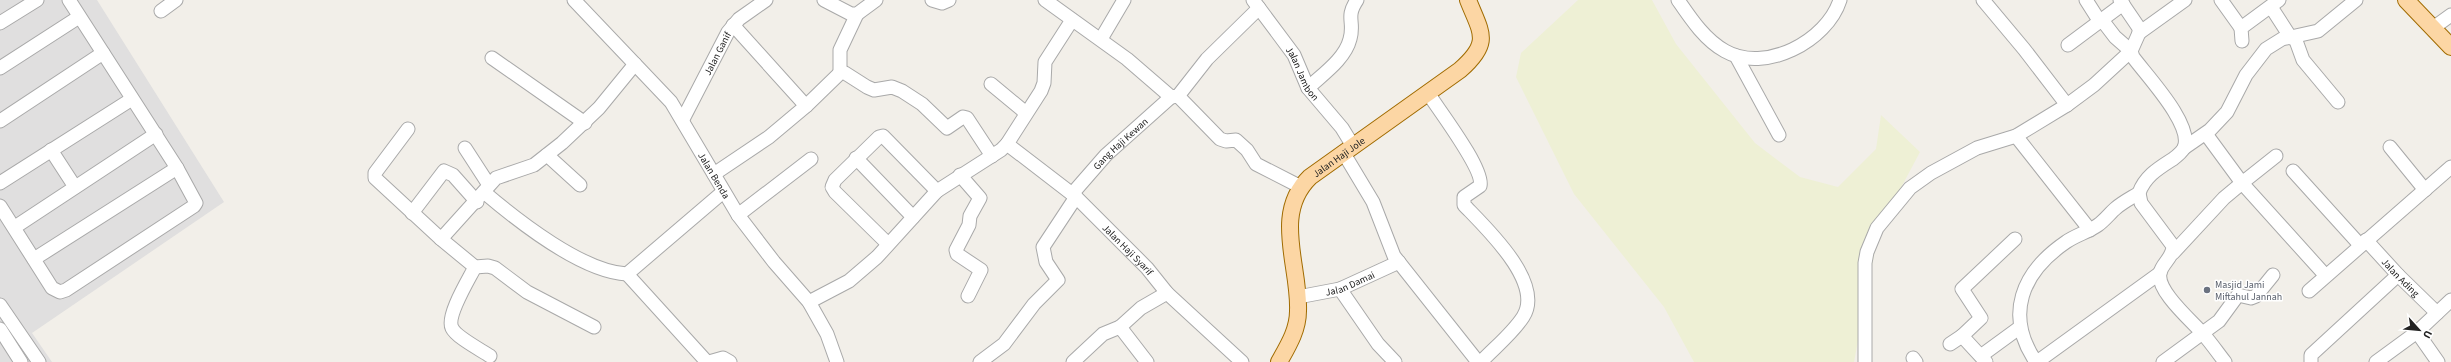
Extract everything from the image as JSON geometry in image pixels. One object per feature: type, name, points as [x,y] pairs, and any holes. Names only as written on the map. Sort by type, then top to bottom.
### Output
[{"type":"main road","name":"Jalan Haji Jole","points":[[1279,362],[1297,325],[1298,297],[1289,227],[1292,209],[1301,188],[1310,177],[1468,63],[1480,46],[1481,30],[1468,0]]},
{"type":"main road","points":[[2406,0],[2451,47]]},
{"type":"street","points":[[0,23],[37,0]]},
{"type":"street","points":[[0,206],[55,292],[66,290],[194,206],[196,199],[178,168],[68,0]]},
{"type":"street","points":[[161,11],[176,0]]},
{"type":"street","name":"Jalan Benda","points":[[574,0],[654,83],[683,119],[723,192],[738,215],[774,262],[809,302],[826,334],[837,362]]},
{"type":"street","name":"Jalan Ganif","points":[[683,119],[733,25],[749,4],[766,0]]},
{"type":"street","points":[[824,0],[852,14],[863,12],[876,0]]},
{"type":"street","points":[[932,0],[942,3],[949,0]]},
{"type":"street","points":[[1045,0],[1101,39],[1174,96],[1220,139],[1226,142],[1236,140],[1247,150],[1256,164],[1301,188]]},
{"type":"street","points":[[1101,39],[1124,0]]},
{"type":"street","points":[[1308,88],[1348,47],[1351,36],[1350,11],[1357,0]]},
{"type":"street","points":[[1678,0],[1701,32],[1725,51],[1736,56],[1754,58],[1768,57],[1796,48],[1824,27],[1832,18],[1840,0]]},
{"type":"street","points":[[1983,0],[2024,49],[2067,105]]},
{"type":"street","points":[[2086,0],[2115,37],[2131,51],[2133,57],[2179,122],[2184,131],[2184,148]]},
{"type":"street","points":[[1865,362],[1865,263],[1870,240],[1877,228],[1919,180],[1977,148],[2016,136],[2067,105],[2094,85],[2131,51],[2139,33],[2185,0]]},
{"type":"street","points":[[2221,0],[2242,34],[2275,4],[2303,60],[2338,102]]},
{"type":"street","points":[[2276,156],[2224,198],[2173,253],[2160,273],[2039,361],[2023,341],[2019,328],[2022,295],[2030,276],[2060,246],[2076,235],[2090,230],[2104,220],[2117,207],[2139,193],[2153,173],[2180,154],[2184,148],[2206,134],[2227,112],[2255,61],[2275,42],[2318,31],[2328,26],[2356,0]]},
{"type":"street","points":[[2068,45],[2101,21],[2121,2],[2137,23],[2139,33]]},
{"type":"street","name":"Jalan Jambon","points":[[1257,3],[1294,55],[1308,88],[1342,128],[1348,149],[1399,262],[1479,362]]},
{"type":"street","name":"Gang Haji Kewan","points":[[980,362],[1004,344],[1034,304],[1058,280],[1046,262],[1044,247],[1074,196],[1111,150],[1174,96],[1257,3]]},
{"type":"street","points":[[714,174],[763,141],[806,106],[840,72],[840,50],[857,14]]},
{"type":"street","points":[[2433,28],[2451,15]]},
{"type":"street","points":[[0,68],[79,17]]},
{"type":"street","points":[[809,302],[849,281],[877,257],[937,191],[992,156],[1007,144],[1044,83],[1045,62],[1072,20]]},
{"type":"street","points":[[733,25],[806,106]]},
{"type":"street","points":[[0,121],[103,54]]},
{"type":"street","points":[[1736,56],[1779,135]]},
{"type":"street","points":[[492,58],[585,123]]},
{"type":"street","points":[[441,239],[496,178],[534,164],[547,156],[585,123],[635,64]]},
{"type":"street","points":[[840,72],[845,73],[874,90],[892,87],[902,91],[922,104],[947,128],[963,117],[968,118],[992,156]]},
{"type":"street","points":[[992,84],[1026,113]]},
{"type":"street","points":[[1428,93],[1454,131],[1480,176],[1480,186],[1464,197],[1464,205],[1506,253],[1525,283],[1528,294],[1528,302],[1522,318],[1479,362]]},
{"type":"street","points":[[0,183],[132,98]]},
{"type":"street","points":[[408,129],[375,173],[375,178],[441,239],[475,267],[488,266],[495,268],[527,292],[594,327]]},
{"type":"street","points":[[14,227],[156,134]]},
{"type":"street","points":[[2206,134],[2242,183],[2325,275]]},
{"type":"street","points":[[888,244],[832,187],[835,180],[856,158],[879,137],[883,136],[937,191]]},
{"type":"street","points":[[2016,136],[2090,230]]},
{"type":"street","name":"Jalan Haji Syarif","points":[[1007,144],[1074,196],[1147,268],[1167,293],[1242,362]]},
{"type":"street","points":[[2390,147],[2425,190]]},
{"type":"street","points":[[464,148],[483,194]]},
{"type":"street","points":[[51,150],[75,187]]},
{"type":"street","points":[[547,156],[580,185]]},
{"type":"street","points":[[856,158],[913,216]]},
{"type":"street","points":[[738,215],[811,159]]},
{"type":"street","points":[[2309,291],[2325,275],[2451,167]]},
{"type":"street","points":[[34,259],[178,168]]},
{"type":"street","points":[[412,213],[444,172],[453,175],[483,194],[521,223],[550,242],[605,270],[627,274],[708,362],[723,358],[730,362]]},
{"type":"street","name":"Jalan Ading","points":[[2293,172],[2363,243],[2437,313]]},
{"type":"street","points":[[960,175],[980,200],[970,216],[969,226],[956,250],[957,254],[981,270],[968,296]]},
{"type":"street","points":[[627,274],[723,192]]},
{"type":"street","points":[[2139,193],[2141,203],[2174,246],[2173,253]]},
{"type":"street","points":[[1950,344],[1962,336],[1981,318],[1962,289],[2015,239]]},
{"type":"street","name":"Jalan Damai","points":[[1298,297],[1340,289],[1399,262]]},
{"type":"street","points":[[475,267],[453,311],[451,323],[456,333],[490,356]]},
{"type":"street","points":[[2160,273],[2161,284],[2168,295],[2204,334],[2225,362]]},
{"type":"street","points":[[2163,362],[2204,334],[2219,320],[2238,295],[2251,298],[2256,296],[2273,275]]},
{"type":"street","points":[[2311,362],[2310,355],[2398,276]]},
{"type":"street","points":[[1340,289],[1378,344],[1395,362]]},
{"type":"street","points":[[1073,362],[1103,334],[1120,327],[1141,308],[1167,293]]},
{"type":"street","points":[[2376,362],[2417,332],[2451,300]]},
{"type":"street","points":[[0,305],[39,362]]},
{"type":"street","points":[[1120,327],[1147,362]]},
{"type":"street","points":[[1962,336],[1984,359],[2019,328]]},
{"type":"street","points":[[0,329],[21,362]]},
{"type":"street","points":[[2417,332],[2438,362]]},
{"type":"shaded area","points":[[0,0],[97,0],[224,202],[32,333],[52,362],[0,362]]},
{"type":"green space","points":[[1578,0],[1652,0],[1676,44],[1755,143],[1800,177],[1838,187],[1876,149],[1881,115],[1920,152],[1879,229],[1854,362],[1694,362],[1664,307],[1574,194],[1516,77],[1521,53]]},
{"type":"place","name":"Masjid Jami Miftahul Jannah","points":[[2207,290]]}]
